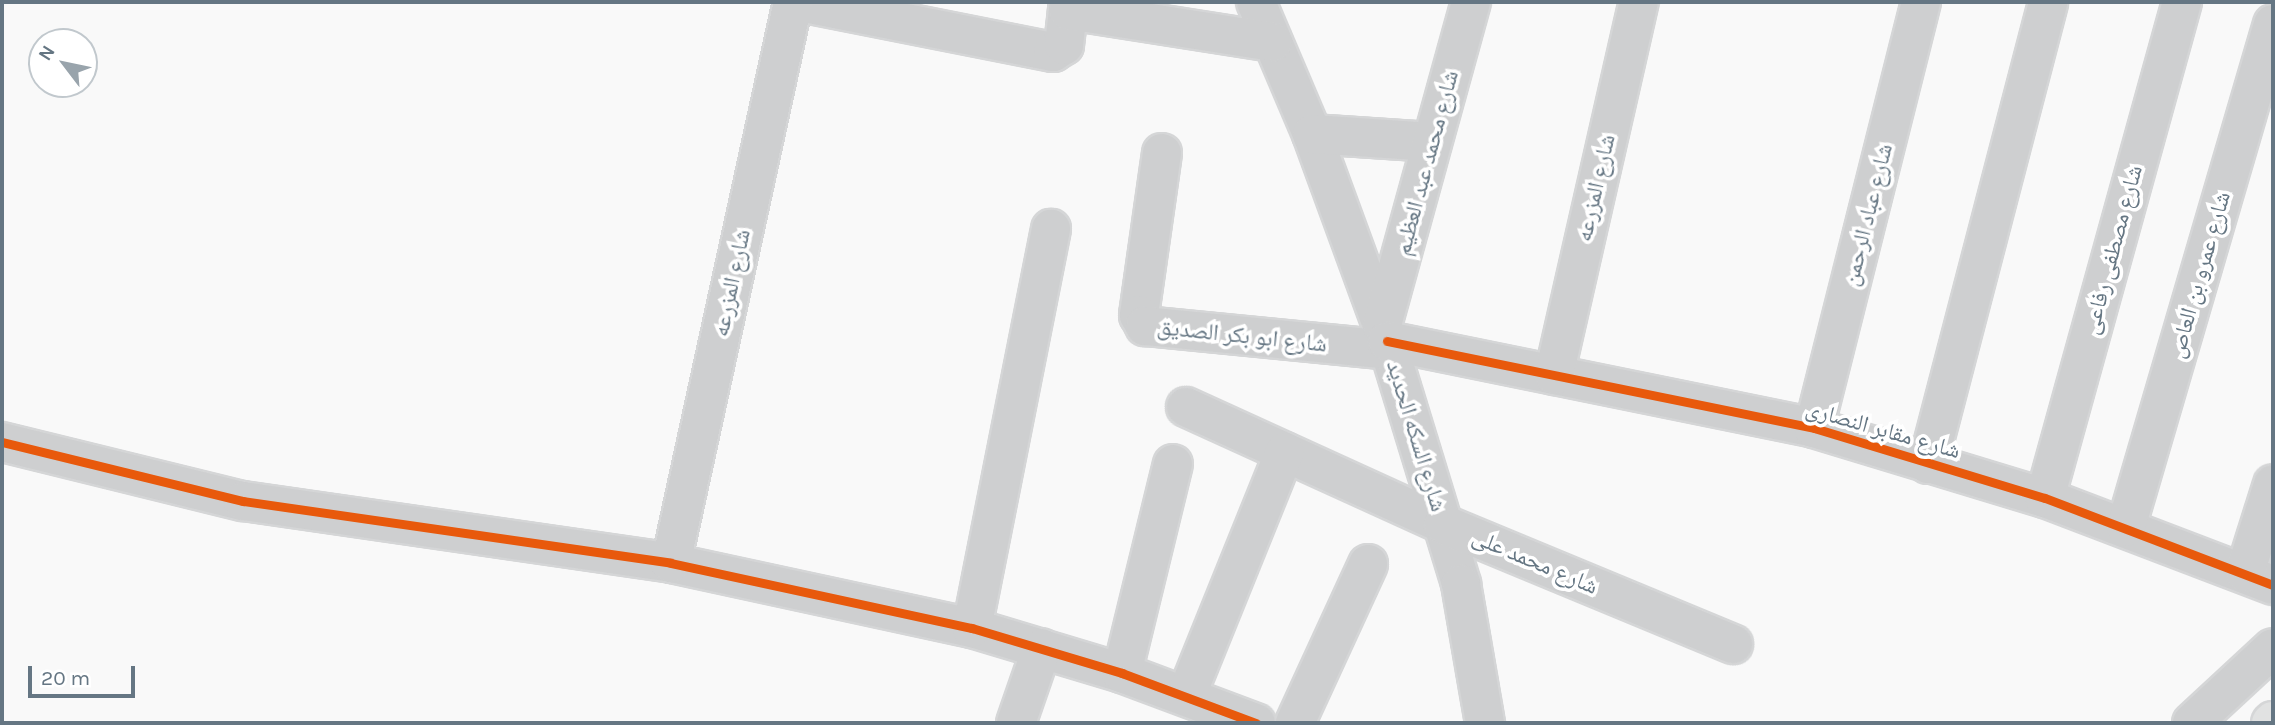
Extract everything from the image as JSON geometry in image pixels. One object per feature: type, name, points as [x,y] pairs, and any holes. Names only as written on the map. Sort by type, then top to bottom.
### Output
[{"type":"street","name":"شارع المزرعه","points":[[671,564],[793,2]]},
{"type":"street","points":[[800,2],[916,13],[1054,52],[1064,45],[1069,6],[1273,42]]},
{"type":"street","name":"شارع السكه الحديد","points":[[1256,2],[1312,134],[1386,338],[1461,584],[1485,723]]},
{"type":"street","name":"شارع محمد عبد العظيم","points":[[1386,338],[1432,142],[1471,2]]},
{"type":"street","name":"شارع المزرعه","points":[[1554,375],[1639,2]]},
{"type":"street","name":"شارع عباد الرحمن","points":[[1814,428],[1921,2]]},
{"type":"street","points":[[1928,464],[2048,2]]},
{"type":"street","name":"شارع مصطفى رفاعى","points":[[2045,498],[2182,2]]},
{"type":"street","name":"شارع عمرو بن العاص","points":[[2126,527],[2273,24]]},
{"type":"street","points":[[1312,134],[1432,142]]},
{"type":"street","name":"شارع ابو بكر الصديق","points":[[1162,153],[1139,315],[1145,326],[1386,338]]},
{"type":"street","points":[[972,628],[1051,229]]},
{"type":"street","name":"شارع مقابر النصارى","points":[[1386,338],[1814,428],[2045,498],[2259,579]]},
{"type":"street","name":"شارع محمد على","points":[[1186,407],[1443,523],[1732,644]]},
{"type":"street","points":[[2,442],[243,501],[671,564],[972,628],[1187,694],[1256,723]]},
{"type":"street","points":[[1187,694],[1285,452]]},
{"type":"street","points":[[1122,673],[1173,464]]},
{"type":"street","points":[[2259,579],[2273,484]]},
{"type":"street","points":[[1295,723],[1368,564]]},
{"type":"street","points":[[1016,723],[1042,648]]},
{"type":"street","points":[[2192,723],[2273,648]]},
{"type":"cycle path","points":[[1387,341],[1814,428],[2045,498],[2273,585]]},
{"type":"cycle path","points":[[2,442],[243,501],[671,563],[972,628],[1122,673],[1256,723]]}]
